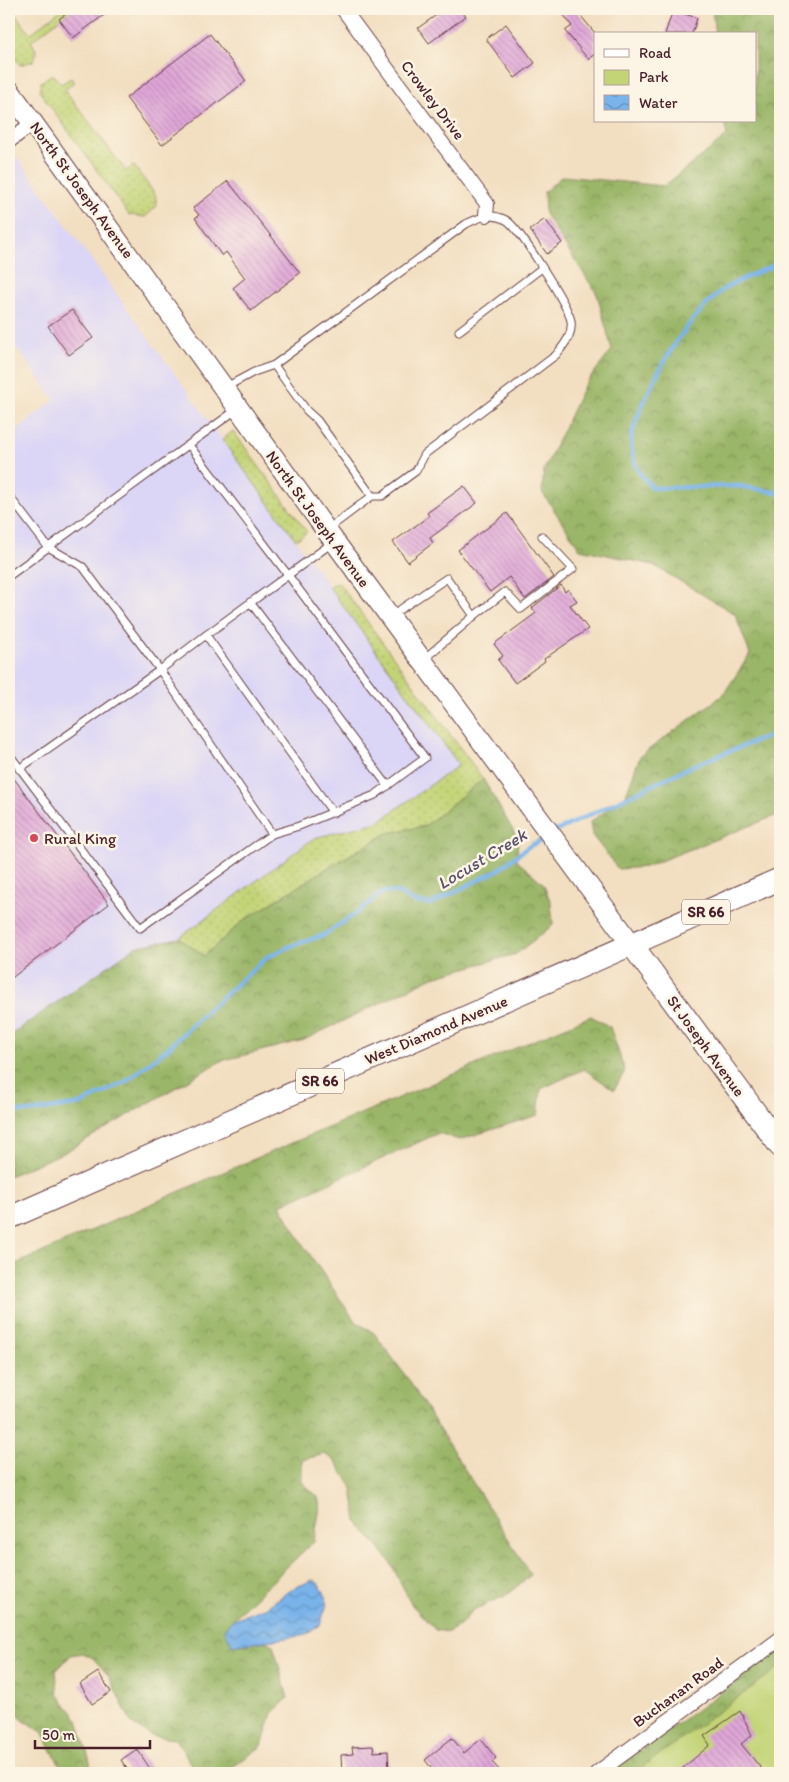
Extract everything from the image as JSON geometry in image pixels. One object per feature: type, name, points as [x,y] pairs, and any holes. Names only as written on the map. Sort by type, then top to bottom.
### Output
[{"type":"main road","name":"North St Joseph Avenue","points":[[9,90],[330,536],[632,944]]},
{"type":"main road","name":"West Diamond Avenue","points":[[9,1218],[780,879]]},
{"type":"main road","name":"St Joseph Avenue","points":[[632,944],[780,1146]]},
{"type":"street","name":"Crowley Drive","points":[[343,9],[487,204],[486,215]]},
{"type":"street","points":[[9,141],[33,123]]},
{"type":"street","name":"Buchanan Road","points":[[598,1773],[780,1639]]},
{"type":"lane","points":[[20,769],[160,670],[288,575],[372,496],[382,496],[416,471],[425,454],[556,355],[568,341],[571,321],[561,300],[521,235],[507,221],[486,215],[466,224],[274,365],[254,372],[224,388]]},
{"type":"lane","points":[[459,331],[542,268]]},
{"type":"lane","points":[[274,365],[372,496]]},
{"type":"lane","points":[[9,576],[239,408]]},
{"type":"lane","points":[[9,754],[73,836],[140,928],[272,834],[299,826],[375,795],[425,758],[188,445]]},
{"type":"lane","points":[[9,496],[48,547],[83,567],[160,670],[272,834]]},
{"type":"lane","points":[[422,660],[505,592],[521,609],[572,569],[542,536]]},
{"type":"lane","points":[[390,616],[447,578],[474,616]]},
{"type":"lane","points":[[250,602],[388,786]]},
{"type":"lane","points":[[206,635],[333,813]]},
{"type":"shaded area","points":[[9,146],[459,765],[378,822],[314,838],[179,938],[135,947],[9,1036],[9,436],[55,400],[9,338]]},
{"type":"green space","points":[[12,9],[30,34],[62,9],[73,9],[31,41],[37,52],[33,61],[20,65],[9,49],[9,10]]},
{"type":"green space","points":[[712,9],[780,9],[780,814],[645,867],[618,869],[592,835],[590,822],[625,797],[640,756],[723,695],[750,654],[735,614],[653,565],[580,549],[542,492],[544,470],[585,384],[612,350],[597,294],[545,214],[544,192],[562,176],[664,186],[727,136],[725,122],[756,122],[756,32],[715,32]]},
{"type":"green space","points":[[52,74],[61,84],[71,78],[74,82],[65,90],[126,171],[134,166],[155,194],[157,206],[145,217],[129,215],[40,92],[41,82]]},
{"type":"green space","points":[[233,431],[307,532],[296,540],[222,440]]},
{"type":"green space","points":[[338,582],[483,779],[425,826],[388,833],[243,921],[204,956],[179,938],[314,838],[378,822],[459,765],[329,587]]},
{"type":"green space","points":[[483,779],[518,839],[517,861],[543,883],[551,903],[553,925],[516,954],[433,977],[304,1040],[221,1061],[65,1152],[9,1176],[9,1036],[135,947],[179,938],[204,956],[243,921],[388,833],[425,826]]},
{"type":"green space","points":[[591,1016],[610,1027],[625,1071],[614,1090],[584,1069],[541,1089],[538,1115],[459,1140],[439,1133],[280,1205],[302,1243],[355,1321],[374,1333],[408,1379],[531,1575],[505,1596],[473,1610],[458,1627],[448,1632],[435,1630],[412,1605],[389,1560],[357,1522],[352,1488],[335,1460],[324,1454],[302,1460],[302,1482],[318,1497],[320,1507],[314,1541],[224,1629],[246,1645],[263,1640],[273,1645],[288,1698],[272,1713],[262,1746],[224,1773],[203,1773],[195,1769],[175,1739],[152,1736],[132,1724],[108,1675],[93,1658],[83,1653],[71,1655],[56,1671],[58,1694],[78,1720],[90,1762],[91,1773],[64,1773],[42,1732],[23,1720],[17,1712],[9,1678],[9,1267],[212,1177]]},
{"type":"green space","points":[[780,1650],[780,1676],[649,1773],[613,1773],[620,1765]]},
{"type":"green space","points":[[780,1667],[780,1773],[634,1773]]},
{"type":"water","points":[[313,1580],[318,1583],[324,1592],[327,1604],[320,1625],[306,1635],[233,1646],[224,1629],[233,1619],[265,1608],[294,1588]]},
{"type":"building","points":[[73,9],[112,9],[73,38],[59,19]]},
{"type":"building","points":[[445,9],[461,9],[466,16],[429,43],[418,28]]},
{"type":"building","points":[[559,9],[575,9],[594,32],[594,55],[588,59],[565,31],[572,26]]},
{"type":"building","points":[[673,10],[697,18],[693,32],[666,32]]},
{"type":"building","points":[[506,24],[535,63],[515,78],[486,39]]},
{"type":"building","points":[[210,34],[246,81],[162,145],[126,98]]},
{"type":"building","points":[[228,181],[300,273],[251,311],[233,288],[245,278],[226,252],[222,256],[195,218],[199,215],[193,208]]},
{"type":"building","points":[[545,219],[562,243],[547,254],[530,230]]},
{"type":"building","points":[[72,310],[93,338],[69,355],[48,326]]},
{"type":"building","points":[[464,486],[477,503],[430,538],[433,543],[408,562],[393,542],[429,516],[427,513]]},
{"type":"building","points":[[507,513],[554,577],[525,599],[509,577],[490,592],[458,550]]},
{"type":"building","points":[[561,585],[565,592],[568,589],[577,601],[570,605],[588,629],[544,659],[545,661],[515,683],[498,660],[503,656],[494,644],[536,613],[532,608]]},
{"type":"building","name":"Rural King","points":[[9,772],[109,904],[9,980]]},
{"type":"building","points":[[98,1672],[111,1692],[92,1704],[80,1684]]},
{"type":"building","points":[[740,1711],[752,1735],[741,1744],[765,1773],[677,1773],[710,1745],[704,1736]]},
{"type":"building","points":[[452,1738],[464,1753],[481,1739],[496,1758],[492,1762],[502,1773],[435,1773],[425,1760]]},
{"type":"building","points":[[373,1746],[374,1752],[388,1751],[389,1773],[342,1773],[341,1755],[353,1754],[352,1747]]},
{"type":"building","points":[[137,1749],[153,1773],[130,1773],[121,1760]]},
{"type":"waterway","name":"Locust Creek","points":[[780,263],[748,276],[724,289],[694,318],[673,346],[656,377],[636,421],[631,442],[634,462],[643,478],[653,488],[739,486],[780,493]]},
{"type":"waterway","name":"Locust Creek","points":[[556,831],[694,765],[780,732]]},
{"type":"waterway","name":"Locust Creek","points":[[9,1111],[30,1112],[81,1104],[125,1082],[168,1048],[267,957],[291,946],[324,935],[383,892],[396,892],[415,902],[431,904],[498,870],[528,847],[545,838]]},
{"type":"place","name":"Rural King","points":[[34,838]]}]
